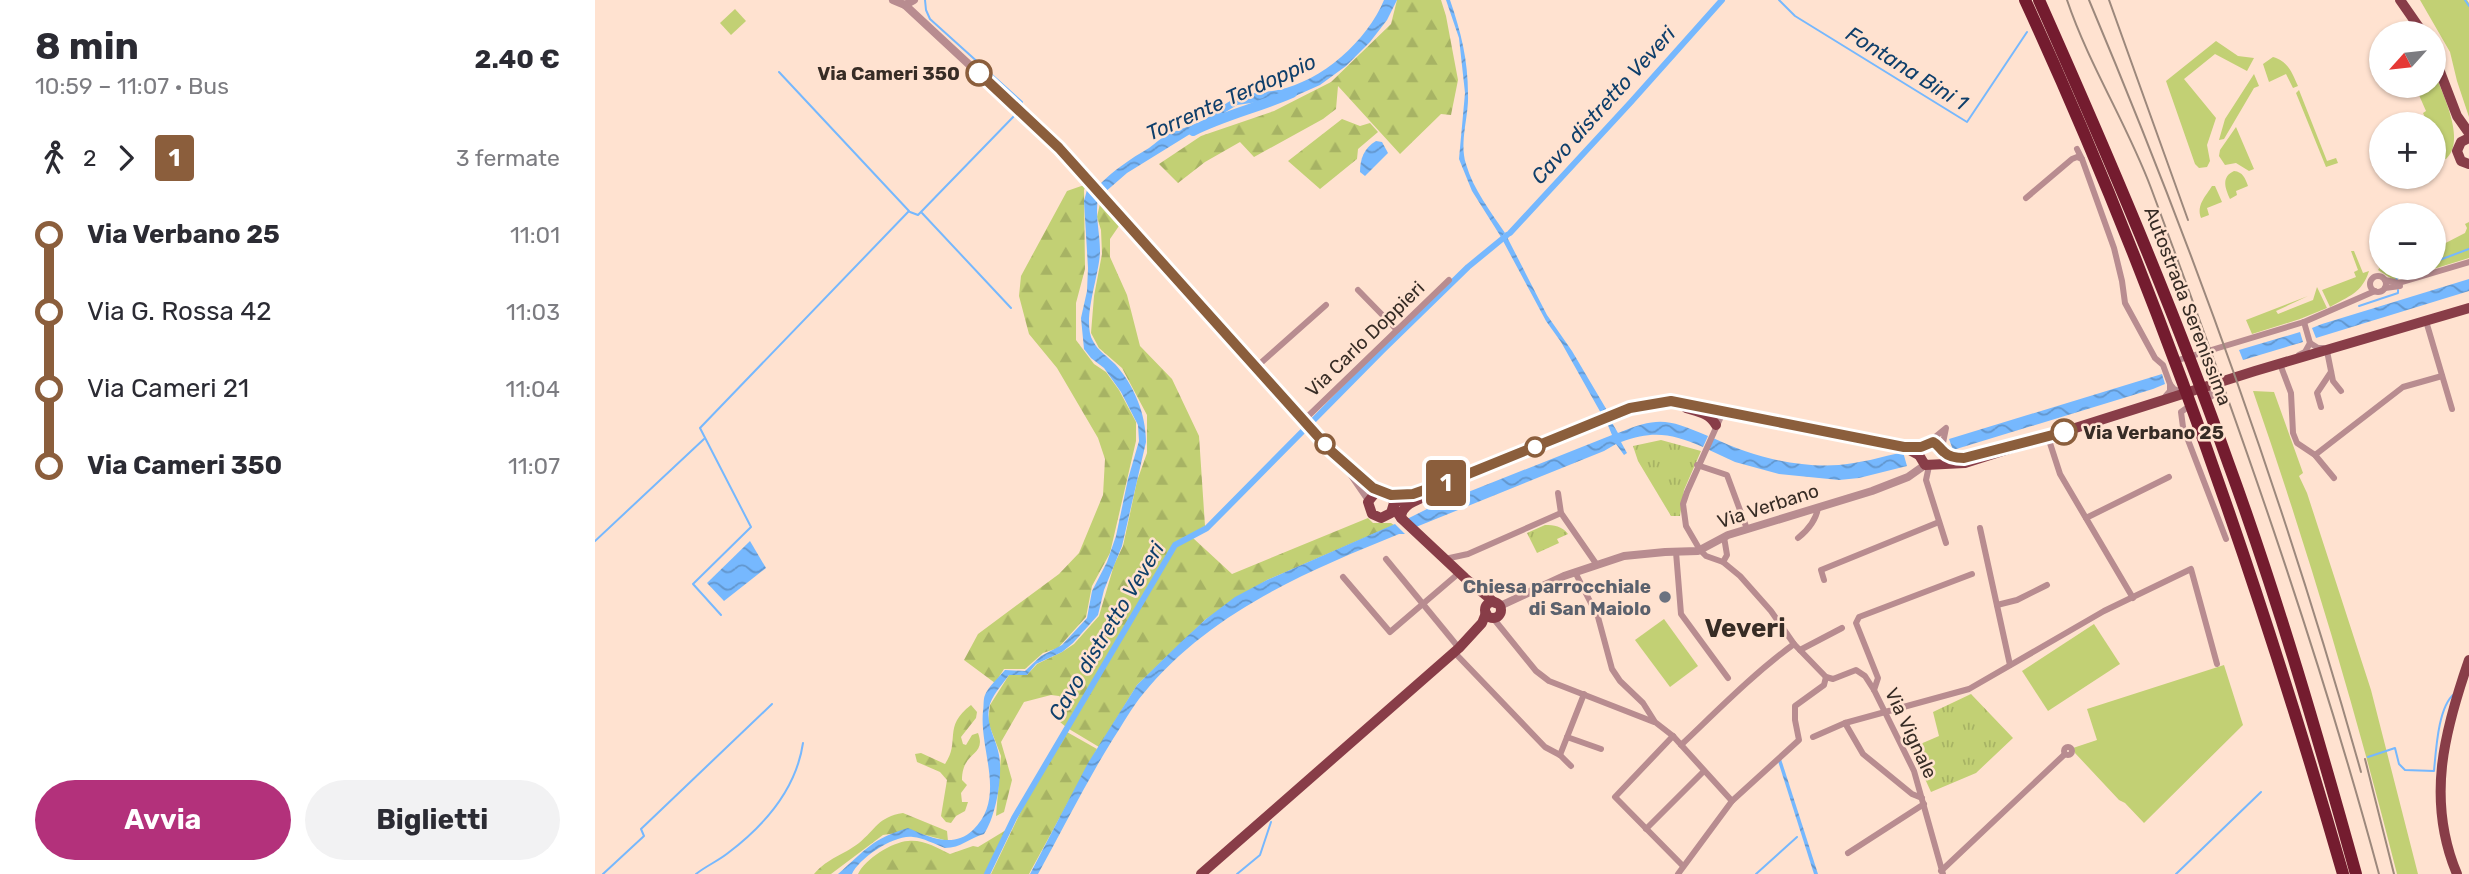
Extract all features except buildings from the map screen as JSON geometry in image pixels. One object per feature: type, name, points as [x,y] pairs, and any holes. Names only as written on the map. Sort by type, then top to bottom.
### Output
[{"type":"highway","name":"Autostrada Serenissima","points":[[2025,0],[2148,287],[2178,350]]},
{"type":"highway","name":"Autostrada Serenissima","points":[[2039,0],[2146,248],[2195,409],[2307,749],[2343,874]]},
{"type":"highway","name":"Autostrada Serenissima","points":[[2195,409],[2229,464],[2275,600],[2356,874]]},
{"type":"highway","points":[[2240,544],[2248,586]]},
{"type":"highway","points":[[2302,758],[2336,874]]},
{"type":"main road","points":[[2400,0],[2415,21]]},
{"type":"main road","points":[[2447,90],[2457,116],[2469,136],[2459,145]]},
{"type":"main road","points":[[2457,116],[2458,156],[2468,166]]},
{"type":"main road","points":[[1923,448],[1936,459],[1964,458],[2010,448],[2469,307]]},
{"type":"main road","points":[[1488,613],[1500,614],[1497,605],[1401,518],[1392,505],[1385,491],[1378,491],[1369,500],[1369,508],[1374,515],[1381,518],[1392,505],[1413,494],[1630,408],[1671,401],[1904,447],[1923,448],[1936,443],[1936,459]]},
{"type":"main road","points":[[1658,403],[1705,413],[1712,417],[1716,425]]},
{"type":"main road","points":[[1401,518],[1401,512],[1406,505],[1436,492],[1453,480]]},
{"type":"main road","points":[[1460,573],[1488,613]]},
{"type":"main road","points":[[1202,874],[1482,630],[1488,613]]},
{"type":"main road","points":[[2457,874],[2441,807],[2440,777],[2445,738],[2469,660]]},
{"type":"street","points":[[893,0],[905,5],[1019,109],[1089,181],[1306,424],[1345,465],[1378,491]]},
{"type":"street","points":[[905,5],[915,0],[922,20]]},
{"type":"street","points":[[2077,149],[2115,248],[2125,303],[2155,358],[2164,368],[2170,384],[2174,389],[2186,393]]},
{"type":"street","points":[[2026,198],[2072,159],[2082,159]]},
{"type":"street","points":[[2397,284],[2469,262]]},
{"type":"street","points":[[2385,284],[2397,284],[2469,268]]},
{"type":"street","points":[[2164,368],[2304,325],[2373,288],[2375,277],[2380,276],[2385,284]]},
{"type":"street","name":"Via Carlo Doppieri","points":[[1306,424],[1449,280]]},
{"type":"street","points":[[2373,288],[2380,292],[2385,284]]},
{"type":"street","points":[[1358,290],[1397,331]]},
{"type":"street","points":[[1255,368],[1326,305]]},
{"type":"street","points":[[2425,321],[2452,409]]},
{"type":"street","points":[[2304,325],[2310,343],[2318,348],[2345,345]]},
{"type":"street","points":[[2310,343],[2305,352],[2283,364],[2291,393],[2293,433],[2297,443],[2315,455],[2334,478]]},
{"type":"street","points":[[2326,351],[2333,381],[2341,391]]},
{"type":"street","points":[[2321,407],[2317,393],[2331,372]]},
{"type":"street","points":[[2315,455],[2403,387],[2442,376]]},
{"type":"street","points":[[2160,402],[2170,391],[2170,384]]},
{"type":"street","points":[[2212,386],[2210,399],[2181,418],[2226,539]]},
{"type":"street","points":[[2171,399],[2195,409]]},
{"type":"street","points":[[1678,874],[1732,801],[1799,740],[1795,706],[1824,685],[1826,677],[1797,647],[1771,611],[1740,576],[1723,562],[1706,556],[1700,550],[1686,526],[1683,512],[1686,492],[1724,410]]},
{"type":"street","points":[[1923,448],[1946,428],[1926,480],[1946,543]]},
{"type":"street","points":[[2048,437],[2060,474],[2133,598]]},
{"type":"street","name":"Via Verbano","points":[[1497,605],[1575,572],[1624,556],[1700,550],[1747,529],[1899,481],[1936,459]]},
{"type":"street","points":[[1345,465],[1369,500]]},
{"type":"street","points":[[1697,465],[1727,475],[1747,529]]},
{"type":"street","points":[[2086,518],[2169,477]]},
{"type":"street","points":[[1558,493],[1561,513],[1597,565]]},
{"type":"street","points":[[1798,538],[1807,531],[1818,508]]},
{"type":"street","points":[[1445,559],[1468,554],[1561,513]]},
{"type":"street","points":[[1825,580],[1821,570],[1939,522]]},
{"type":"street","points":[[1980,528],[2010,665]]},
{"type":"street","points":[[1723,562],[1727,555],[1724,537]]},
{"type":"street","points":[[1676,552],[1681,614],[1728,678]]},
{"type":"street","points":[[1343,577],[1390,632],[1460,573],[1468,554]]},
{"type":"street","points":[[1386,559],[1545,747],[1560,755],[1571,766]]},
{"type":"street","points":[[1813,737],[1845,723],[1969,689],[2104,611],[2191,569],[2217,664]]},
{"type":"street","points":[[1575,572],[1598,617],[1612,668],[1620,681],[1643,703],[1655,722]]},
{"type":"street","points":[[1874,690],[1878,678],[1856,623],[1859,617],[1972,574]]},
{"type":"street","points":[[1997,605],[2017,600],[2047,585]]},
{"type":"street","points":[[1488,613],[1535,671],[1549,681],[1655,722],[1673,736],[1732,801]]},
{"type":"street","points":[[1681,745],[1761,668],[1797,647],[1842,628]]},
{"type":"street","name":"Via Vignale","points":[[1826,677],[1833,679],[1856,670],[1865,676],[1874,690],[1914,771],[1942,872]]},
{"type":"street","points":[[1560,755],[1584,694]]},
{"type":"street","points":[[1845,723],[1863,754],[1923,801],[1848,853]]},
{"type":"street","points":[[1673,736],[1615,797],[1683,866]]},
{"type":"street","points":[[1567,737],[1601,749]]},
{"type":"street","points":[[1942,872],[2065,754]]},
{"type":"street","points":[[1646,829],[1704,771]]},
{"type":"green space","points":[[1397,0],[1441,0],[1458,80],[1451,115],[1441,114],[1400,154],[1338,86],[1336,109],[1254,157],[1240,142],[1205,162],[1178,183],[1159,164],[1201,136],[1274,111],[1331,82],[1391,24]]},
{"type":"green space","points":[[2420,0],[2467,0],[2469,3],[2469,117],[2447,47],[2447,21],[2432,21]]},
{"type":"green space","points":[[735,9],[746,21],[731,35],[720,23]]},
{"type":"green space","points":[[2216,41],[2238,56],[2254,58],[2247,71],[2215,54],[2184,79],[2216,118],[2207,145],[2210,161],[2207,167],[2199,168],[2195,164],[2166,81]]},
{"type":"green space","points":[[2273,57],[2286,65],[2298,86],[2293,88],[2286,74],[2269,82],[2263,64]]},
{"type":"green space","points":[[2254,74],[2259,86],[2254,88],[2224,139],[2219,140],[2225,119]]},
{"type":"green space","points":[[2299,90],[2327,161],[2336,158],[2338,163],[2326,167],[2296,93]]},
{"type":"green space","points":[[2420,98],[2445,98],[2454,129],[2452,151],[2446,159],[2446,112],[2426,111]]},
{"type":"green space","points":[[1342,119],[1360,126],[1370,123],[1378,132],[1358,149],[1357,159],[1320,189],[1288,161]]},
{"type":"green space","points":[[2236,127],[2254,169],[2249,171],[2236,163],[2225,165],[2219,156],[2220,150]]},
{"type":"green space","points":[[2234,171],[2242,174],[2248,186],[2236,191],[2237,195],[2230,199],[2226,180]]},
{"type":"green space","points":[[1087,184],[1084,190],[1085,269],[1076,303],[1076,340],[1119,390],[1136,422],[1136,441],[1110,553],[1092,586],[1086,617],[1058,648],[1043,653],[1025,669],[1004,669],[995,683],[964,660],[978,634],[1059,574],[1079,553],[1103,495],[1105,459],[1098,438],[1057,368],[1029,334],[1019,296],[1021,276],[1067,191]]},
{"type":"green space","points":[[2212,186],[2215,186],[2222,202],[2207,208],[2209,215],[2201,218],[2201,205]]},
{"type":"green space","points":[[1101,199],[1121,223],[1110,239],[1110,257],[1127,295],[1140,346],[1172,379],[1199,436],[1205,526],[1175,543],[1066,727],[1060,722],[1064,702],[1059,696],[1051,695],[1024,702],[1001,742],[1012,780],[1004,812],[996,816],[1001,756],[988,722],[990,705],[1009,675],[1027,675],[1037,664],[1074,644],[1099,616],[1114,565],[1123,546],[1137,481],[1147,453],[1147,415],[1122,368],[1099,348],[1091,333],[1094,296],[1102,254],[1101,230],[1097,217]]},
{"type":"green space","points":[[2469,222],[2469,258],[2446,265],[2446,243],[2465,233],[2465,224]]},
{"type":"green space","points":[[2351,251],[2354,251],[2363,273],[2369,271],[2359,289],[2330,307],[2322,290],[2356,277],[2354,272],[2358,270]]},
{"type":"green space","points":[[2317,287],[2327,308],[2252,334],[2246,320],[2308,296],[2276,311],[2278,314],[2313,300]]},
{"type":"green space","points":[[2253,391],[2274,392],[2303,473],[2299,476],[2307,493],[2371,690],[2418,874],[2397,874],[2330,631]]},
{"type":"green space","points":[[1661,440],[1701,451],[1684,490],[1680,516],[1671,516],[1638,461],[1633,446]]},
{"type":"green space","points":[[1368,518],[1373,523],[1394,525],[1267,580],[1206,619],[1137,685],[1099,747],[1069,729],[1177,546],[1193,538],[1232,574]]},
{"type":"green space","points":[[1545,525],[1558,526],[1568,534],[1557,539],[1559,543],[1537,553],[1527,533]]},
{"type":"green space","points":[[1664,619],[1698,666],[1670,687],[1635,640]]},
{"type":"green space","points":[[2094,624],[2120,664],[2048,711],[2022,671]]},
{"type":"green space","points":[[2224,665],[2243,725],[2144,823],[2075,753],[2073,748],[2097,740],[2087,709]]},
{"type":"green space","points":[[1971,694],[2013,738],[1976,773],[1931,792],[1911,748],[1939,736],[1933,712]]},
{"type":"green space","points":[[971,705],[977,712],[976,718],[961,737],[966,745],[972,735],[978,733],[980,741],[977,751],[969,758],[963,770],[962,780],[967,785],[961,793],[962,802],[968,802],[965,811],[951,823],[941,816],[947,780],[940,772],[917,762],[915,754],[921,753],[945,764],[950,756],[957,720]]},
{"type":"green space","points":[[1067,732],[1097,749],[1029,874],[991,874],[1023,807]]},
{"type":"green space","points":[[903,813],[947,831],[948,841],[910,831],[883,835],[831,874],[814,874],[859,843],[888,817]]},
{"type":"green space","points":[[1006,830],[985,874],[858,874],[873,857],[902,842],[924,843],[950,854],[973,846],[978,847]]},
{"type":"water","points":[[1384,0],[1397,0],[1387,20],[1346,66],[1320,85],[1293,97],[1237,105],[1127,173],[1104,193],[1098,186],[1122,165],[1165,136],[1206,119],[1232,100],[1278,90],[1311,78],[1355,44]]},
{"type":"water","points":[[1446,0],[1450,0],[1457,23],[1467,69],[1468,103],[1463,147],[1466,164],[1488,209],[1505,233],[1501,237],[1472,191],[1459,159],[1465,93],[1459,38]]},
{"type":"water","points":[[1376,141],[1382,142],[1388,153],[1365,176],[1360,172],[1362,158],[1368,147]]},
{"type":"water","points":[[1088,186],[1098,198],[1100,251],[1090,310],[1090,332],[1095,345],[1122,372],[1133,391],[1144,421],[1146,442],[1122,546],[1104,590],[1098,615],[1062,652],[1036,664],[1027,675],[1009,675],[992,699],[989,721],[999,755],[1000,773],[995,807],[984,834],[945,848],[917,838],[897,839],[870,854],[852,874],[838,874],[877,841],[908,828],[941,840],[957,839],[973,830],[983,817],[990,788],[983,726],[986,692],[1005,670],[1025,671],[1041,656],[1062,645],[1087,618],[1092,591],[1107,562],[1116,536],[1139,441],[1138,425],[1121,392],[1104,368],[1084,349],[1081,318],[1087,291],[1084,201]]},
{"type":"water","points":[[1507,237],[1547,315],[1608,412],[1602,415],[1561,342],[1546,321],[1502,239]]},
{"type":"water","points":[[2469,279],[2469,291],[2316,338],[2312,328],[2322,324]]},
{"type":"water","points":[[2300,332],[2303,342],[2243,360],[2239,350]]},
{"type":"water","points":[[2162,374],[2165,384],[2153,389],[1953,450],[1949,439]]},
{"type":"water","points":[[1611,421],[1618,433],[1644,424],[1663,422],[1683,426],[1708,436],[1703,447],[1663,435],[1633,438],[1621,442],[1627,453],[1624,455],[1616,444],[1416,527],[1407,519],[1433,506],[1612,435],[1607,423]]},
{"type":"water","points":[[1713,438],[1758,455],[1790,463],[1847,464],[1903,452],[1907,466],[1839,480],[1779,474],[1735,462],[1707,449]]},
{"type":"water","points":[[1395,524],[1405,534],[1399,534],[1329,564],[1261,598],[1228,618],[1169,665],[1131,710],[1093,772],[1038,874],[1030,874],[1088,763],[1137,685],[1180,643],[1235,597],[1267,580]]},
{"type":"water","points":[[750,541],[766,568],[724,601],[707,583]]},
{"type":"water","points":[[1781,759],[1818,874],[1814,874],[1778,761]]},
{"type":"waterway","points":[[925,0],[930,19],[1022,102],[1020,108]]},
{"type":"waterway","name":"Cavo distretto Veveri","points":[[1510,233],[1722,0]]},
{"type":"waterway","name":"Fontana Bini 1","points":[[1779,0],[1795,16],[1967,122],[2027,32]]},
{"type":"waterway","name":"Cavo distretto Veveri","points":[[2465,0],[2469,6]]},
{"type":"waterway","points":[[721,615],[693,584],[751,527],[700,428],[909,211],[779,72]]},
{"type":"waterway","name":"Torrente Terdoppio","points":[[1193,131],[1292,93]]},
{"type":"waterway","points":[[910,212],[918,215],[1017,113]]},
{"type":"waterway","points":[[922,213],[1011,308]]},
{"type":"waterway","name":"Cavo distretto Veveri","points":[[987,874],[1014,818],[1175,545],[1207,528],[1383,350],[1468,267],[1507,235]]},
{"type":"waterway","points":[[2446,258],[2469,249]]},
{"type":"waterway","points":[[2359,306],[2398,293],[2398,290]]},
{"type":"waterway","points":[[595,541],[704,439]]},
{"type":"waterway","points":[[2368,757],[2395,748],[2399,764],[2405,770],[2434,771],[2441,719],[2454,694]]},
{"type":"waterway","points":[[603,874],[644,836],[641,829],[772,704]]},
{"type":"waterway","points":[[696,874],[728,853],[754,831],[777,805],[794,776],[803,743]]},
{"type":"waterway","points":[[2176,874],[2261,792]]},
{"type":"waterway","points":[[1237,874],[1260,855],[1271,822]]},
{"type":"waterway","points":[[1756,874],[1797,837]]},
{"type":"railway","points":[[2067,0],[2086,48],[2151,188],[2213,358],[2273,528],[2329,700],[2379,874]]},
{"type":"railway","points":[[2089,0],[2166,190],[2237,382],[2302,576],[2361,772]]},
{"type":"railway","points":[[2109,0],[2188,220]]},
{"type":"railway","points":[[2365,759],[2394,874]]},
{"type":"bus line","name":"1","points":[[979,73],[1059,148],[1331,451],[1378,491],[1396,496],[1413,494],[1630,408],[1671,401],[1904,447],[1921,447],[1933,442],[1939,445],[1943,452],[1964,458],[2064,432]]},
{"type":"place","name":"Via Cameri 350","points":[[979,73]]},
{"type":"place","name":"Via Verbano 25","points":[[2064,432]]},
{"type":"place","name":"Chiesa parrocchiale di San Maiolo","points":[[1665,597]]},
{"type":"district","name":"Veveri","points":[[1745,628]]}]
